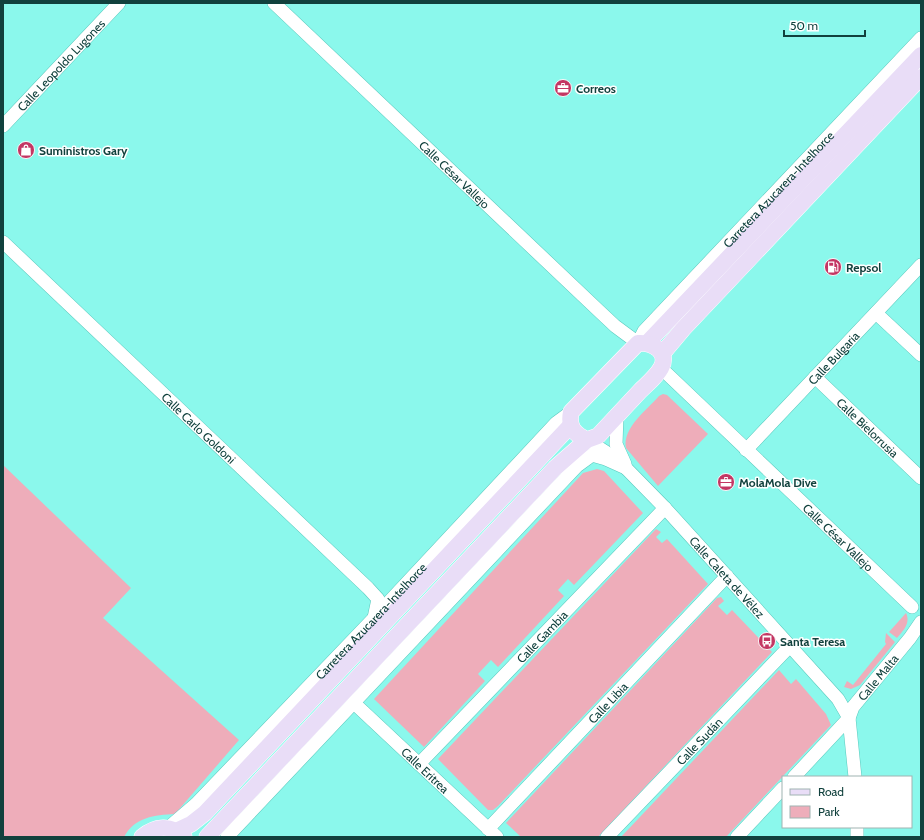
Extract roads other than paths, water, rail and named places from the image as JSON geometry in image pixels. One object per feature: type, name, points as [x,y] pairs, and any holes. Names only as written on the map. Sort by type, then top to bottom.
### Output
[{"type":"main road","name":"Carretera Azucarera-Intelhorce","points":[[643,343],[921,55]]},
{"type":"main road","points":[[207,837],[555,468],[586,440],[598,436],[617,416],[661,361],[683,329],[921,77]]},
{"type":"main road","points":[[586,440],[576,435],[571,419],[643,343],[656,347],[661,361]]},
{"type":"main road","name":"Carretera Azucarera-Intelhorce","points":[[176,832],[191,824],[205,813],[571,419]]},
{"type":"main road","points":[[142,837],[149,831],[158,828],[176,832]]},
{"type":"street","name":"Calle Leopoldo Lugones","points":[[3,126],[119,3]]},
{"type":"street","name":"Calle César Vallejo","points":[[274,3],[598,310],[643,343]]},
{"type":"street","name":"Carretera Azucarera-Intelhorce","points":[[643,343],[644,331],[921,38]]},
{"type":"street","name":"Calle Carlo Goldoni","points":[[3,242],[378,598],[373,620]]},
{"type":"street","name":"Calle Bulgaria","points":[[746,450],[921,265]]},
{"type":"street","points":[[876,313],[921,355]]},
{"type":"street","name":"Calle César Vallejo","points":[[661,361],[746,450],[917,607]]},
{"type":"street","name":"Calle Bielorrusia","points":[[815,377],[921,478]]},
{"type":"street","name":"Calle Caleta de Vélez","points":[[617,416],[616,444],[623,456],[626,468]]},
{"type":"street","name":"Carretera Azucarera-Intelhorce","points":[[176,832],[196,804],[373,620],[556,423],[571,419]]},
{"type":"street","name":"Calle Caleta de Vélez","points":[[586,440],[607,451],[626,468],[665,508],[838,698],[849,718],[855,776]]},
{"type":"street","points":[[226,837],[577,466],[592,455],[606,459],[626,468]]},
{"type":"street","points":[[550,495],[554,482],[562,474],[568,457]]},
{"type":"street","name":"Calle Gambia","points":[[419,764],[665,508]]},
{"type":"street","name":"Calle Libia","points":[[492,833],[727,576]]},
{"type":"street","name":"Calle Malta","points":[[910,638],[917,607]]},
{"type":"street","name":"Calle Malta","points":[[795,776],[849,718],[853,707],[910,638],[921,622]]},
{"type":"street","name":"Calle Sudán","points":[[607,837],[790,646]]},
{"type":"street","name":"Calle Eritrea","points":[[354,703],[492,833]]},
{"type":"street","points":[[737,837],[782,789]]},
{"type":"place","name":"Correos","points":[[563,88]]},
{"type":"place","name":"Suministros Gary","points":[[26,150]]},
{"type":"place","name":"Repsol","points":[[833,267]]},
{"type":"place","name":"MolaMola Dive","points":[[726,482]]},
{"type":"place","name":"Santa Teresa","points":[[767,641]]}]
